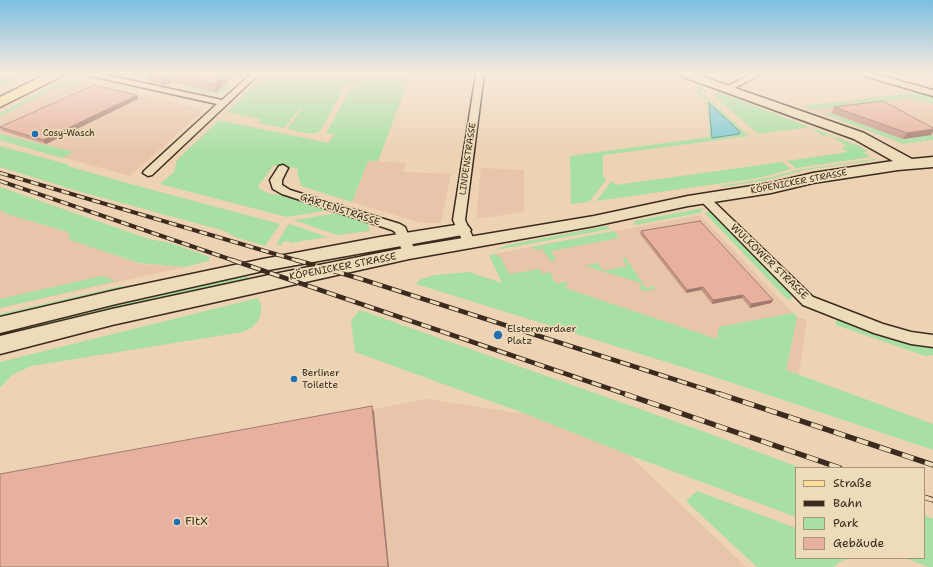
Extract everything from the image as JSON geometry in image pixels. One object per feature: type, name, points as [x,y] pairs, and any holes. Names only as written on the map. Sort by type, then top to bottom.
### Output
[{"type":"main road","points":[[762,100],[859,136],[909,164]]},
{"type":"main road","name":"KÖPENICKER STRASSE","points":[[0,325],[116,297],[256,267],[466,236],[594,221],[696,199],[771,188],[813,178],[933,162]]},
{"type":"main road","name":"KÖPENICKER STRASSE","points":[[0,345],[127,313],[269,282],[406,246]]},
{"type":"street","points":[[211,100],[223,103]]},
{"type":"street","points":[[148,173],[226,100]]},
{"type":"street","name":"LINDENSTRASSE","points":[[466,236],[459,220],[476,100]]},
{"type":"street","name":"GARTENSTRASSE","points":[[283,168],[276,180],[277,187],[286,192],[396,227],[401,230],[406,246]]},
{"type":"street","name":"WULKOWER STRASSE","points":[[696,199],[808,301],[879,329],[912,338],[933,341]]},
{"type":"shaded area","points":[[24,100],[163,100],[200,109],[202,112],[130,176],[0,140],[0,113]]},
{"type":"shaded area","points":[[850,100],[933,100],[933,140],[902,144],[803,106]]},
{"type":"shaded area","points":[[368,161],[406,163],[403,172],[451,174],[441,223],[421,223],[352,202]]},
{"type":"shaded area","points":[[481,168],[524,170],[524,212],[476,219]]},
{"type":"shaded area","points":[[0,210],[10,215],[68,232],[71,240],[140,264],[185,267],[0,308]]},
{"type":"shaded area","points":[[700,215],[797,317],[807,320],[799,375],[497,272],[489,255]]},
{"type":"shaded area","points":[[427,399],[526,414],[629,455],[746,567],[0,567],[0,478]]},
{"type":"green space","points":[[24,100],[31,100],[0,117],[0,113]]},
{"type":"green space","points":[[239,100],[338,100],[320,131],[316,133],[306,133],[287,129],[302,108],[300,108],[284,128],[258,123],[261,119],[227,112]]},
{"type":"green space","points":[[344,100],[401,100],[378,161],[368,161],[352,202],[301,186],[297,171],[298,168],[279,167],[274,165],[259,185],[259,189],[271,194],[282,195],[329,210],[287,217],[160,184],[174,172],[177,160],[219,120],[329,143],[334,134],[326,133]]},
{"type":"green space","points":[[710,100],[749,136],[603,155],[603,176],[606,180],[589,202],[571,204],[570,156],[710,137],[707,101]]},
{"type":"green space","points":[[719,100],[740,100],[810,127],[758,134]]},
{"type":"green space","points":[[850,100],[890,100],[855,104],[851,102],[844,103],[847,105],[813,110],[803,106]]},
{"type":"green space","points":[[919,100],[933,100],[933,104]]},
{"type":"green space","points":[[831,113],[903,139],[933,135],[933,140],[902,144],[823,114]]},
{"type":"green space","points":[[811,128],[859,146],[868,151],[863,152],[871,157],[796,168],[787,161],[848,152],[841,148],[847,146],[829,135],[823,136]]},
{"type":"green space","points":[[0,134],[74,152],[62,158],[0,140]]},
{"type":"green space","points":[[0,146],[66,164],[71,167],[123,182],[280,224],[265,246],[235,237],[225,231],[78,191],[0,167]]},
{"type":"green space","points":[[874,159],[876,160],[805,170],[767,180],[722,187],[720,186],[768,178],[798,170]]},
{"type":"green space","points":[[782,162],[791,169],[759,178],[596,201],[612,181],[616,185]]},
{"type":"green space","points":[[0,187],[149,239],[170,243],[210,257],[208,261],[185,267],[139,263],[70,240],[68,232],[10,215],[0,210]]},
{"type":"green space","points":[[704,208],[699,213],[635,225],[634,221]]},
{"type":"green space","points":[[710,211],[744,244],[793,297],[788,300],[705,213]]},
{"type":"green space","points":[[340,214],[367,223],[370,231],[337,235],[294,220]]},
{"type":"green space","points":[[290,224],[327,237],[290,243],[290,241],[282,242],[282,245],[276,245]]},
{"type":"green space","points":[[606,226],[610,229],[495,250],[507,245]]},
{"type":"green space","points":[[614,231],[619,238],[551,251],[556,260],[550,261],[543,249],[534,250],[532,247]]},
{"type":"green space","points":[[495,254],[501,258],[509,274],[540,269],[542,274],[550,272],[556,284],[569,281],[565,288],[717,339],[719,327],[793,313],[797,317],[786,370],[933,424],[933,450],[711,376],[416,284],[421,279],[435,275],[469,272],[502,283],[489,255]]},
{"type":"green space","points":[[625,257],[646,288],[655,286],[655,289],[644,291],[640,289],[641,283],[585,266],[597,263],[604,271],[627,266],[623,260]]},
{"type":"green space","points":[[248,271],[248,280],[0,339],[0,333],[188,288]]},
{"type":"green space","points":[[102,276],[116,281],[0,308],[0,299]]},
{"type":"green space","points":[[122,286],[124,288],[0,317],[0,314]]},
{"type":"green space","points":[[258,298],[261,304],[259,320],[251,328],[243,332],[31,366],[12,375],[0,388],[0,362]]},
{"type":"green space","points":[[360,310],[702,431],[798,467],[795,467],[795,517],[629,455],[526,414],[355,352],[351,320]]},
{"type":"green space","points":[[836,319],[876,333],[933,346],[933,355],[925,356],[836,325]]},
{"type":"green space","points":[[697,491],[795,528],[795,559],[848,559],[841,561],[833,567],[757,567],[686,501]]},
{"type":"green space","points":[[925,515],[933,519],[933,567],[929,567],[908,559],[925,559]]},
{"type":"water","points":[[709,103],[740,132],[739,134],[712,138]]},
{"type":"building","points":[[59,100],[126,100],[43,140],[0,127]]},
{"type":"building","points":[[883,101],[933,129],[907,133],[834,107]]},
{"type":"building","points":[[700,221],[773,300],[751,304],[743,295],[713,300],[703,287],[687,290],[641,231]]},
{"type":"building","points":[[372,406],[388,567],[0,567],[0,474]]},
{"type":"railway","points":[[0,173],[299,261]]},
{"type":"railway","points":[[0,181],[235,261]]},
{"type":"railway","points":[[232,260],[628,395]]},
{"type":"railway","points":[[296,260],[361,279],[723,395]]},
{"type":"railway","points":[[625,394],[837,467]]},
{"type":"railway","points":[[723,395],[933,465]]},
{"type":"railway","points":[[925,497],[933,500]]},
{"type":"place","name":"Cosy-Wasch","points":[[35,134]]},
{"type":"place","name":"Elsterwerdaer Platz","points":[[498,335]]},
{"type":"place","name":"Berliner Toilette","points":[[294,379]]},
{"type":"place","name":"FitX","points":[[177,522]]}]
